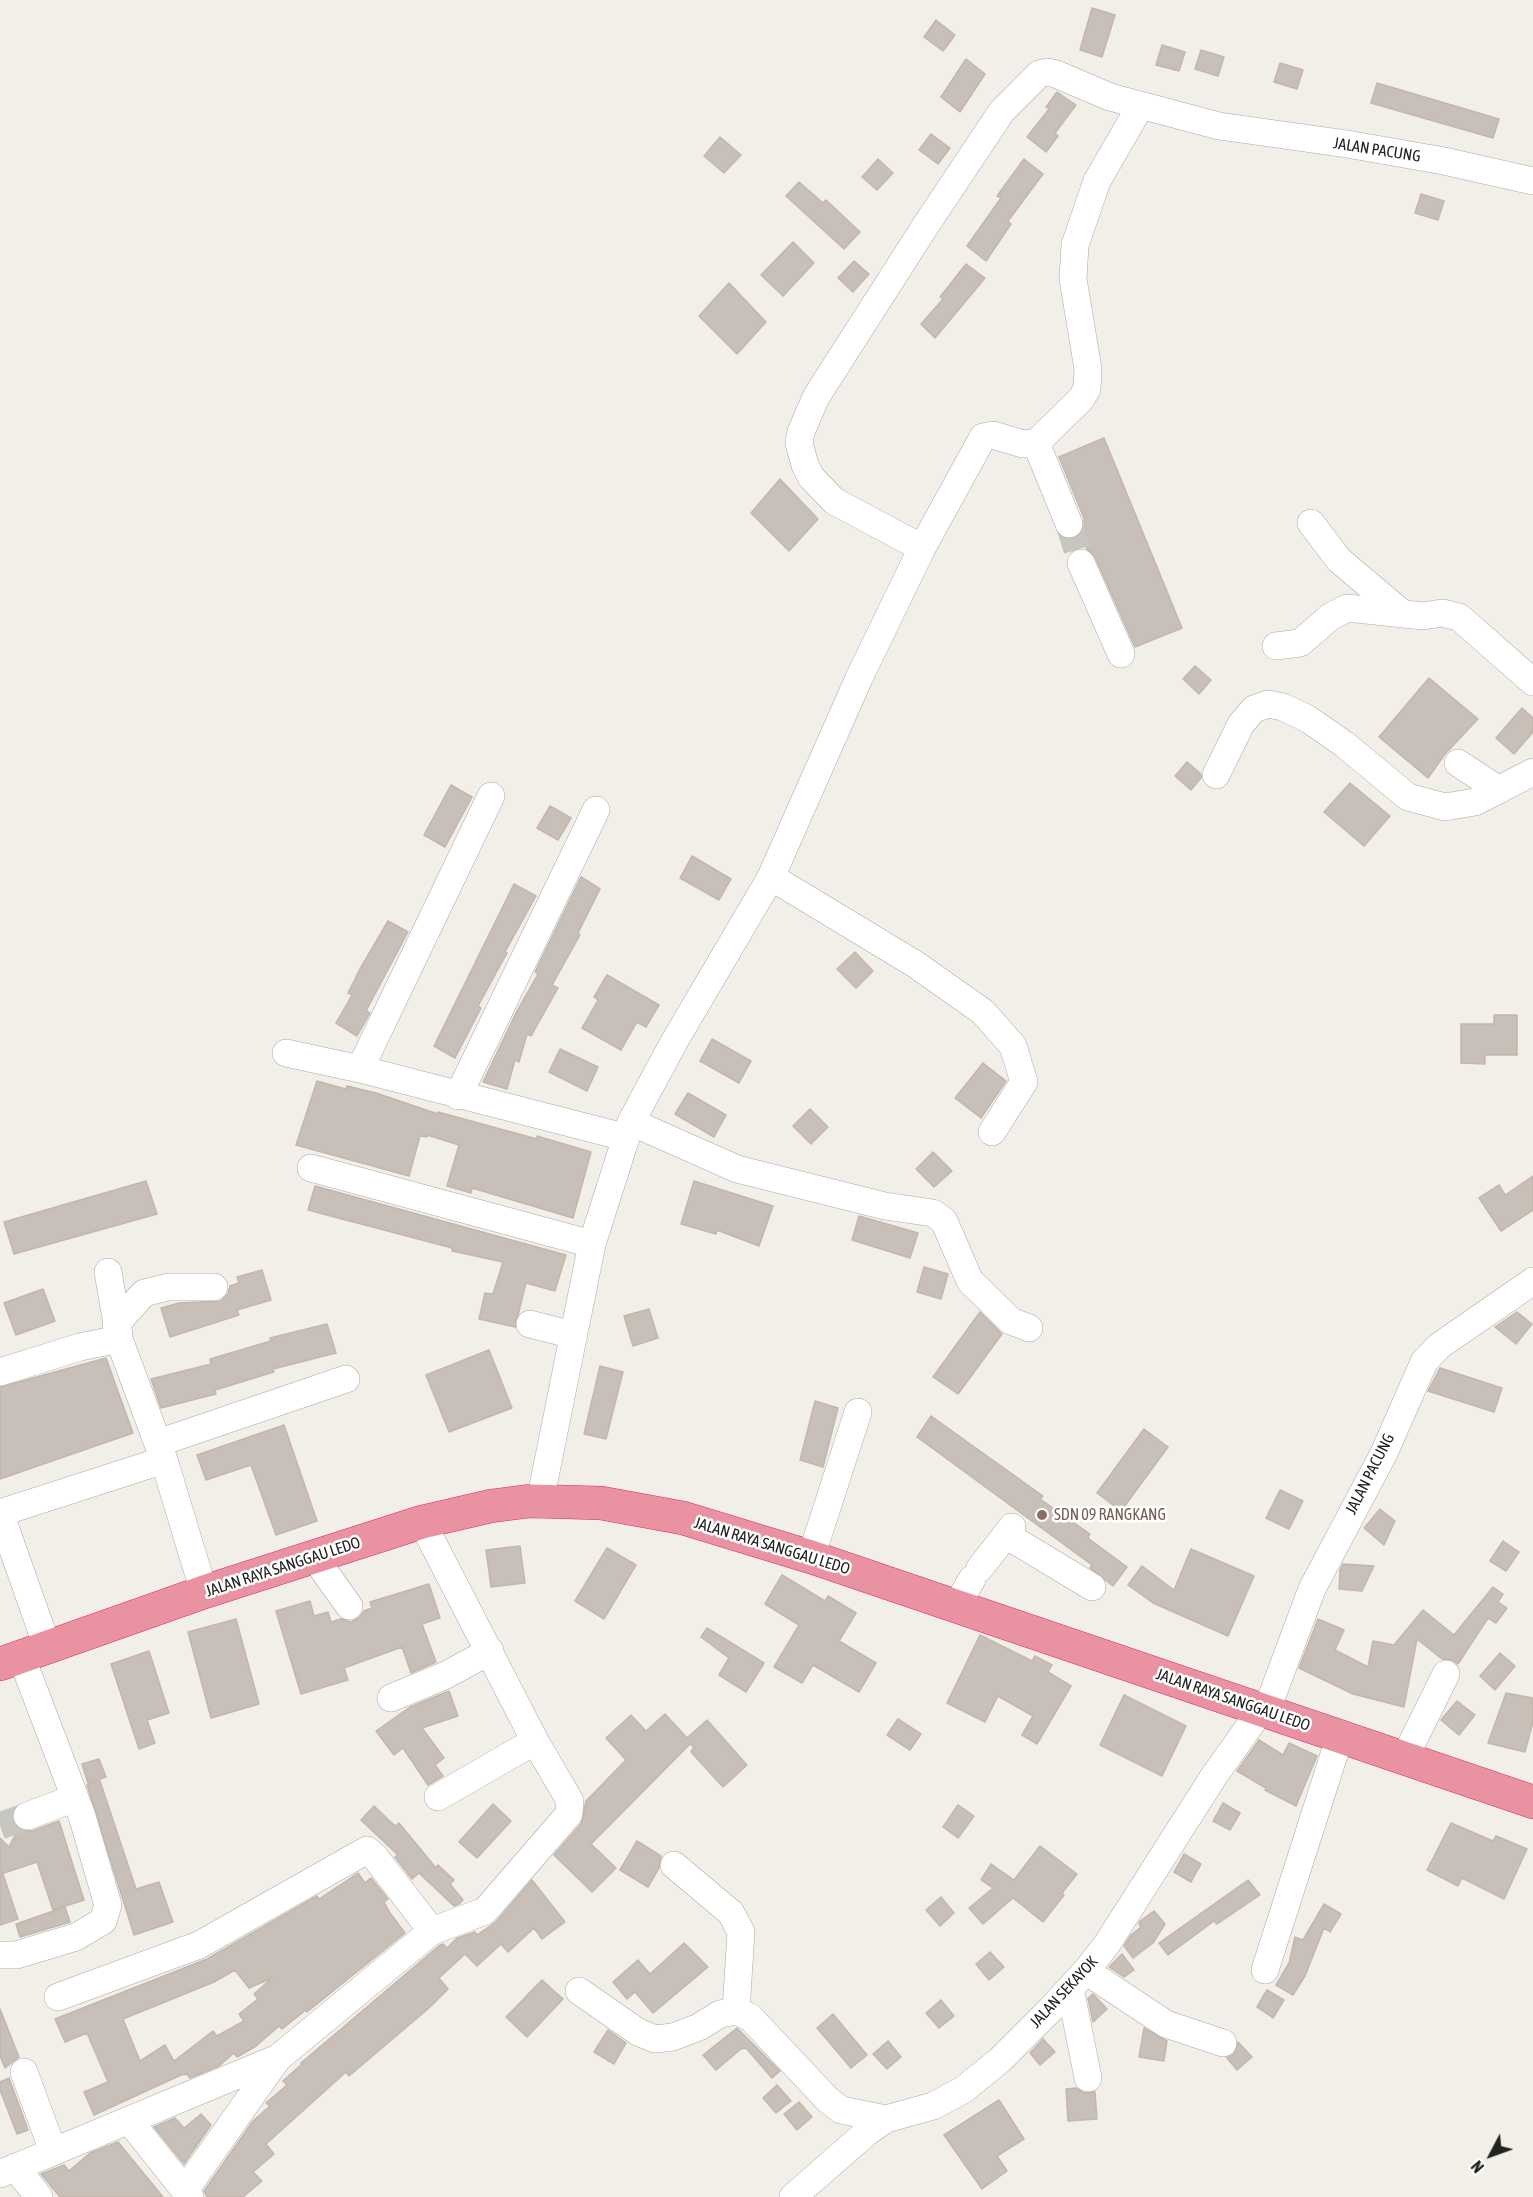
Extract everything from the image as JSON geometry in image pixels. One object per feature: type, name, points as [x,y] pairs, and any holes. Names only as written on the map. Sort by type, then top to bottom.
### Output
[{"type":"highway","name":"JALAN RAYA SANGGAU LEDO","points":[[23,1655],[204,1592],[422,1522],[491,1506],[540,1501],[601,1503],[658,1512],[811,1557],[970,1584],[1263,1711],[1406,1757],[1533,1802]]},
{"type":"street","name":"JALAN PACUNG","points":[[922,548],[843,508],[811,477],[799,443],[809,411],[926,225],[1002,111],[1038,74],[1047,72],[1110,97],[1219,126],[1347,144],[1444,161],[1533,181]]},
{"type":"street","points":[[540,1501],[592,1244],[628,1130],[674,1042],[771,877],[859,678],[922,548],[983,437],[993,435],[1023,444],[1036,443],[1082,399],[1087,389],[1088,369],[1073,279],[1075,245],[1097,181],[1142,105]]},
{"type":"street","points":[[1036,443],[1068,524]]},
{"type":"street","points":[[1311,523],[1339,560],[1404,615]]},
{"type":"street","points":[[1081,563],[1121,654]]},
{"type":"street","points":[[1276,646],[1300,643],[1330,617],[1347,608],[1404,615],[1423,616],[1442,613],[1459,617],[1533,682]]},
{"type":"street","points":[[1216,775],[1241,724],[1254,709],[1268,704],[1283,707],[1308,719],[1344,744],[1408,797],[1445,807],[1475,802],[1533,772]]},
{"type":"street","points":[[1458,764],[1499,790]]},
{"type":"street","points":[[360,1069],[491,796]]},
{"type":"street","points":[[458,1096],[596,810]]},
{"type":"street","points":[[771,877],[915,964],[982,1012],[1013,1046],[1024,1082],[992,1132]]},
{"type":"street","points":[[286,1053],[360,1069],[458,1096],[628,1130],[737,1170],[873,1203],[933,1213],[944,1221],[970,1281],[1011,1321],[1029,1328]]},
{"type":"street","points":[[311,1168],[592,1244]]},
{"type":"street","points":[[108,1272],[118,1331],[161,1451],[204,1592]]},
{"type":"street","name":"JALAN PACUNG","points":[[1263,1711],[1312,1588],[1384,1453],[1424,1362],[1439,1346],[1533,1281]]},
{"type":"street","points":[[0,1372],[81,1347],[118,1331],[144,1293],[168,1287],[213,1287]]},
{"type":"street","points":[[530,1324],[573,1335]]},
{"type":"street","points":[[0,1955],[16,1955],[76,1937],[104,1921],[108,1905],[75,1798],[23,1655],[0,1513],[346,1379]]},
{"type":"street","points":[[811,1557],[858,1412]]},
{"type":"street","points":[[129,2120],[187,2193],[278,2058],[432,1931],[485,1911],[569,1814],[570,1801],[535,1741],[422,1522]]},
{"type":"street","points":[[970,1584],[1009,1531],[1092,1587]]},
{"type":"street","points":[[314,1557],[349,1606]]},
{"type":"street","points":[[391,1698],[446,1675],[490,1651]]},
{"type":"street","points":[[1406,1757],[1446,1674]]},
{"type":"street","name":"JALAN SEKAYOK","points":[[793,2197],[866,2133],[886,2119],[933,2106],[963,2090],[1000,2060],[1078,1980],[1107,1944],[1219,1769],[1263,1711]]},
{"type":"street","points":[[1265,1970],[1340,1736]]},
{"type":"street","points":[[438,1797],[535,1741]]},
{"type":"street","points":[[27,1816],[75,1798]]},
{"type":"street","points":[[58,1997],[199,1945],[367,1850],[375,1857],[432,1931]]},
{"type":"street","points":[[674,1865],[731,1913],[741,1932],[736,2012]]},
{"type":"street","points":[[1078,1980],[1166,2024],[1223,2043]]},
{"type":"street","points":[[1078,1980],[1088,2078]]},
{"type":"street","points":[[579,1991],[638,2032],[655,2039],[673,2037],[699,2027],[720,2014],[736,2012],[750,2017],[828,2100],[841,2110],[886,2119]]},
{"type":"street","points":[[39,2197],[8,2170],[278,2058]]},
{"type":"street","points":[[24,2072],[53,2151]]},
{"type":"building","points":[[1092,8],[1115,15],[1102,57],[1080,50]]},
{"type":"building","points":[[936,20],[955,35],[943,51],[924,37]]},
{"type":"building","points":[[1162,45],[1185,52],[1179,71],[1156,65]]},
{"type":"building","points":[[1201,50],[1224,57],[1218,76],[1195,69]]},
{"type":"building","points":[[966,59],[985,74],[960,112],[941,97]]},
{"type":"building","points":[[1280,63],[1303,70],[1297,89],[1274,82]]},
{"type":"building","points":[[1377,83],[1499,119],[1493,138],[1371,103]]},
{"type":"building","points":[[1057,92],[1076,105],[1055,133],[1058,136],[1046,152],[1027,137],[1049,109],[1046,107]]},
{"type":"building","points":[[931,134],[950,148],[938,164],[919,150]]},
{"type":"building","points":[[720,137],[741,155],[724,173],[704,156]]},
{"type":"building","points":[[878,159],[893,173],[877,190],[862,177]]},
{"type":"building","points":[[1024,159],[1043,174],[1008,221],[1011,224],[986,261],[967,246],[1001,198],[997,196]]},
{"type":"building","points":[[799,182],[823,203],[826,200],[860,232],[844,249],[786,196]]},
{"type":"building","points":[[1421,194],[1444,201],[1438,220],[1415,213]]},
{"type":"building","points":[[793,242],[814,263],[783,296],[761,275]]},
{"type":"building","points":[[854,261],[869,274],[853,292],[838,278]]},
{"type":"building","points":[[966,264],[985,278],[935,338],[921,324],[943,299],[940,297]]},
{"type":"building","points":[[729,283],[766,322],[737,354],[699,316]]},
{"type":"building","points":[[1104,438],[1182,628],[1135,647],[1095,557],[1087,549],[1081,534],[1084,518],[1059,457]]},
{"type":"building","points":[[780,479],[818,519],[789,551],[751,513]]},
{"type":"building","points":[[1195,666],[1211,680],[1199,694],[1183,679]]},
{"type":"building","points":[[1429,678],[1478,719],[1445,754],[1428,778],[1379,737]]},
{"type":"building","points":[[1522,708],[1533,718],[1533,732],[1514,754],[1496,738]]},
{"type":"building","points":[[1187,762],[1201,774],[1201,778],[1191,790],[1175,776]]},
{"type":"building","points":[[1350,783],[1390,816],[1364,846],[1324,812]]},
{"type":"building","points":[[451,785],[472,797],[445,847],[424,835]]},
{"type":"building","points":[[550,806],[571,818],[558,840],[537,828]]},
{"type":"building","points":[[692,856],[731,879],[719,900],[680,878]]},
{"type":"building","points":[[581,877],[600,889],[578,933],[580,935],[552,985],[558,988],[531,1036],[527,1034],[519,1062],[515,1060],[507,1089],[483,1082],[517,1011],[538,974],[535,972]]},
{"type":"building","points":[[514,884],[536,896],[478,1006],[481,1008],[455,1058],[434,1046]]},
{"type":"building","points":[[388,921],[408,932],[366,1011],[370,1013],[357,1036],[336,1023],[352,995],[348,993],[360,969]]},
{"type":"building","points":[[855,952],[873,971],[856,988],[837,969]]},
{"type":"building","points":[[607,975],[659,1005],[646,1027],[637,1022],[621,1050],[582,1028],[598,1000],[594,997]]},
{"type":"building","points":[[1494,1015],[1517,1015],[1517,1055],[1485,1055],[1485,1064],[1461,1063],[1461,1024],[1494,1024]]},
{"type":"building","points":[[712,1039],[751,1061],[739,1083],[700,1061]]},
{"type":"building","points":[[560,1049],[598,1067],[587,1091],[549,1072]]},
{"type":"building","points":[[983,1063],[1006,1081],[981,1118],[955,1098]]},
{"type":"building","points":[[317,1081],[346,1089],[347,1086],[376,1093],[438,1114],[438,1112],[537,1139],[537,1136],[591,1152],[573,1218],[472,1188],[471,1193],[447,1186],[459,1145],[427,1135],[427,1137],[420,1136],[409,1176],[296,1145]]},
{"type":"building","points":[[688,1093],[726,1115],[714,1137],[675,1114]]},
{"type":"building","points":[[810,1109],[828,1127],[811,1144],[793,1126]]},
{"type":"building","points":[[933,1152],[952,1171],[934,1187],[916,1169]]},
{"type":"building","points":[[1533,1176],[1533,1210],[1501,1231],[1479,1198],[1499,1185],[1505,1195]]},
{"type":"building","points":[[146,1181],[157,1214],[14,1254],[4,1222]]},
{"type":"building","points":[[694,1181],[773,1206],[759,1246],[717,1230],[716,1234],[681,1224]]},
{"type":"building","points":[[315,1186],[566,1255],[555,1291],[526,1283],[515,1327],[479,1319],[485,1293],[493,1294],[503,1262],[452,1251],[452,1248],[308,1210]]},
{"type":"building","points":[[859,1216],[918,1233],[910,1258],[852,1240]]},
{"type":"building","points":[[924,1267],[948,1274],[941,1299],[917,1292]]},
{"type":"building","points":[[262,1270],[271,1300],[237,1310],[239,1315],[170,1337],[161,1308],[179,1303],[221,1301],[228,1294],[230,1286],[239,1283],[237,1277]]},
{"type":"building","points":[[43,1289],[55,1321],[16,1335],[4,1303]]},
{"type":"building","points":[[649,1309],[658,1338],[633,1346],[624,1316]]},
{"type":"building","points":[[980,1312],[1002,1334],[958,1394],[933,1377]]},
{"type":"building","points":[[1517,1312],[1532,1324],[1516,1344],[1495,1327]]},
{"type":"building","points":[[327,1324],[336,1353],[273,1369],[274,1372],[215,1390],[216,1394],[161,1408],[151,1379],[211,1364],[210,1359],[271,1341],[270,1338]]},
{"type":"building","points":[[489,1350],[512,1408],[449,1432],[426,1375]]},
{"type":"building","points":[[106,1358],[133,1433],[0,1479],[0,1387]]},
{"type":"building","points":[[600,1366],[623,1372],[606,1439],[584,1434]]},
{"type":"building","points":[[1440,1368],[1502,1388],[1494,1412],[1428,1391]]},
{"type":"building","points":[[815,1401],[838,1408],[823,1467],[800,1460]]},
{"type":"building","points":[[931,1416],[1043,1496],[1040,1499],[1090,1534],[1088,1538],[1127,1567],[1113,1586],[1090,1568],[1092,1565],[917,1437]]},
{"type":"building","points":[[284,1425],[317,1521],[276,1535],[251,1465],[206,1480],[197,1455]]},
{"type":"building","points":[[1144,1429],[1168,1447],[1121,1511],[1097,1493]]},
{"type":"building","points":[[1280,1490],[1303,1501],[1289,1529],[1266,1518]]},
{"type":"building","points":[[1380,1509],[1395,1521],[1384,1545],[1364,1528]]},
{"type":"building","points":[[1503,1541],[1519,1552],[1506,1571],[1490,1561]]},
{"type":"building","points":[[520,1546],[525,1583],[491,1587],[486,1550]]},
{"type":"building","points":[[607,1548],[636,1565],[604,1619],[575,1601]]},
{"type":"building","points":[[1191,1549],[1254,1576],[1228,1636],[1153,1603],[1128,1585],[1142,1566],[1174,1590]]},
{"type":"building","points":[[1343,1564],[1374,1566],[1362,1591],[1339,1589],[1340,1570]]},
{"type":"building","points":[[782,1575],[825,1601],[828,1596],[856,1613],[839,1641],[876,1663],[859,1692],[813,1665],[802,1683],[774,1667],[799,1625],[765,1604]]},
{"type":"building","points":[[429,1584],[440,1618],[422,1624],[436,1662],[411,1673],[402,1647],[344,1668],[348,1680],[301,1694],[276,1611],[310,1601],[314,1616],[328,1612],[331,1622],[341,1619],[351,1622],[359,1618],[364,1611],[372,1608],[370,1602]]},
{"type":"building","points":[[1493,1587],[1503,1594],[1498,1602],[1507,1608],[1496,1623],[1488,1618],[1458,1664],[1452,1660],[1442,1659],[1417,1639],[1404,1707],[1353,1694],[1299,1668],[1318,1619],[1344,1630],[1335,1650],[1368,1667],[1373,1641],[1394,1645],[1423,1610],[1454,1635]]},
{"type":"building","points":[[236,1619],[259,1704],[211,1718],[188,1632]]},
{"type":"building","points":[[707,1628],[764,1663],[746,1692],[719,1675],[729,1658],[701,1637]]},
{"type":"building","points":[[980,1635],[1032,1661],[1035,1656],[1052,1665],[1048,1672],[1071,1686],[1037,1744],[1022,1735],[1033,1716],[998,1696],[985,1722],[947,1703]]},
{"type":"building","points":[[149,1651],[169,1713],[147,1720],[155,1743],[139,1749],[111,1664]]},
{"type":"building","points":[[1500,1653],[1515,1666],[1495,1690],[1480,1676]]},
{"type":"building","points":[[449,1691],[458,1716],[422,1728],[444,1758],[435,1765],[443,1776],[428,1785],[403,1748],[394,1755],[376,1731],[410,1707]]},
{"type":"building","points":[[1506,1693],[1533,1698],[1533,1722],[1525,1752],[1488,1743]]},
{"type":"building","points":[[1124,1695],[1186,1726],[1162,1776],[1100,1745]]},
{"type":"building","points":[[1457,1701],[1475,1715],[1459,1735],[1441,1720]]},
{"type":"building","points":[[665,1714],[687,1738],[707,1720],[747,1765],[723,1787],[691,1752],[694,1747],[690,1744],[591,1844],[616,1868],[592,1892],[554,1855],[581,1824],[586,1801],[626,1760],[606,1738],[631,1715],[646,1731]]},
{"type":"building","points":[[898,1719],[921,1734],[910,1750],[887,1735]]},
{"type":"building","points":[[1259,1740],[1283,1755],[1289,1743],[1317,1756],[1296,1806],[1265,1790],[1266,1788],[1237,1771]]},
{"type":"building","points":[[99,1759],[106,1777],[88,1783],[82,1764]]},
{"type":"building","points":[[100,1781],[136,1889],[159,1882],[173,1922],[134,1935],[87,1785]]},
{"type":"building","points":[[1223,1803],[1240,1813],[1230,1830],[1213,1821]]},
{"type":"building","points":[[493,1804],[511,1821],[477,1858],[459,1842]]},
{"type":"building","points":[[958,1805],[974,1816],[958,1838],[943,1827]]},
{"type":"building","points":[[374,1806],[395,1826],[399,1823],[436,1868],[438,1865],[454,1880],[450,1884],[463,1900],[459,1904],[454,1906],[419,1873],[412,1879],[395,1857],[398,1855],[361,1820]]},
{"type":"building","points":[[59,1821],[84,1900],[53,1910],[37,1862],[1,1874],[3,1874],[18,1919],[0,1925],[0,1838],[9,1847],[18,1829],[32,1831]]},
{"type":"building","points":[[1451,1823],[1493,1841],[1496,1836],[1527,1849],[1504,1899],[1462,1878],[1458,1886],[1427,1870]]},
{"type":"building","points":[[637,1841],[661,1856],[659,1868],[648,1887],[620,1870]]},
{"type":"building","points":[[1040,1846],[1077,1874],[1062,1893],[1064,1895],[1043,1922],[1013,1898],[983,1924],[969,1908],[993,1888],[981,1880],[991,1864],[1014,1880]]},
{"type":"building","points":[[1184,1854],[1201,1864],[1191,1882],[1174,1872]]},
{"type":"building","points":[[358,1873],[365,1883],[371,1878],[388,1899],[384,1902],[405,1933],[307,2012],[306,2010],[282,2029],[279,2026],[256,2046],[237,2057],[234,2053],[219,2066],[190,2078],[187,2074],[181,2075],[94,2115],[84,2092],[108,2082],[87,2033],[65,2042],[55,2019],[207,1959],[317,1896],[319,1899]],"holes":[[[235,1970],[249,1988],[272,1978],[254,1994],[258,1999],[239,2014],[244,2021],[217,2036],[213,2031],[174,2061],[165,2045],[140,2061],[123,2019],[214,1982]]]},
{"type":"building","points":[[532,1880],[565,1922],[542,1939],[534,1928],[508,1952],[501,1944],[477,1966],[465,1954],[439,1978],[448,1989],[429,2008],[349,2076],[346,2072],[266,2144],[274,2154],[253,2172],[262,2181],[243,2197],[207,2197],[204,2191],[253,2121],[270,2106],[266,2103],[287,2085],[283,2081],[301,2063],[440,1945],[443,1944],[447,1948],[457,1938],[475,1932],[477,1935],[496,1922]]},
{"type":"building","points":[[1248,1880],[1260,1895],[1217,1924],[1214,1921],[1168,1955],[1159,1943]]},
{"type":"building","points":[[941,1897],[954,1913],[940,1926],[926,1910]]},
{"type":"building","points":[[1324,1904],[1341,1914],[1330,1932],[1324,1928],[1305,1976],[1293,1995],[1276,1985],[1289,1963],[1295,1937],[1303,1940]]},
{"type":"building","points":[[65,1907],[70,1922],[20,1937],[16,1924]]},
{"type":"building","points":[[1154,1911],[1165,1924],[1153,1943],[1133,1958],[1124,1946],[1131,1935],[1141,1927],[1140,1921]]},
{"type":"building","points":[[684,1943],[708,1967],[653,2013],[635,1992],[627,1999],[613,1982],[638,1960],[650,1974]]},
{"type":"building","points":[[990,1952],[1004,1967],[989,1980],[976,1964]]},
{"type":"building","points":[[1122,1954],[1134,1970],[1124,1977],[1109,1967]]},
{"type":"building","points":[[542,1980],[563,1999],[527,2037],[506,2017]]},
{"type":"building","points":[[1267,1990],[1284,2000],[1273,2018],[1257,2007]]},
{"type":"building","points":[[1093,1994],[1107,2009],[1093,2022],[1088,1998]]},
{"type":"building","points":[[941,2000],[954,2016],[939,2028],[926,2013]]},
{"type":"building","points":[[0,2009],[19,2057],[5,2068],[0,2056]]},
{"type":"building","points":[[833,2014],[867,2055],[851,2068],[817,2028]]},
{"type":"building","points":[[737,2028],[780,2071],[772,2078],[746,2048],[741,2049],[716,2070],[703,2055]]},
{"type":"building","points":[[1144,2028],[1167,2041],[1164,2061],[1139,2057]]},
{"type":"building","points":[[608,2030],[626,2043],[614,2064],[594,2052]]},
{"type":"building","points":[[1043,2039],[1055,2052],[1040,2065],[1030,2053]]},
{"type":"building","points":[[888,2041],[901,2057],[887,2069],[873,2054]]},
{"type":"building","points":[[1238,2042],[1252,2057],[1237,2070],[1227,2058],[1234,2054]]},
{"type":"building","points":[[9,2078],[28,2130],[17,2134],[0,2090],[0,2082]]},
{"type":"building","points":[[777,2085],[791,2101],[776,2113],[763,2098]]},
{"type":"building","points":[[1076,2088],[1084,2093],[1095,2092],[1097,2119],[1068,2121],[1066,2089]]},
{"type":"building","points":[[999,2100],[1024,2139],[997,2156],[1007,2171],[982,2189],[944,2135]]},
{"type":"building","points":[[799,2102],[812,2117],[797,2130],[784,2114]]},
{"type":"building","points":[[201,2114],[211,2125],[184,2164],[154,2127],[175,2118],[184,2128]]},
{"type":"building","points":[[118,2142],[163,2197],[60,2197],[41,2174],[64,2165],[69,2171],[90,2153]]},
{"type":"tunnel","points":[[1069,524],[1081,563]]},
{"type":"tunnel","points":[[0,1826],[27,1816]]},
{"type":"place","name":"SDN 09 RANGKANG","points":[[1042,1515]]}]
